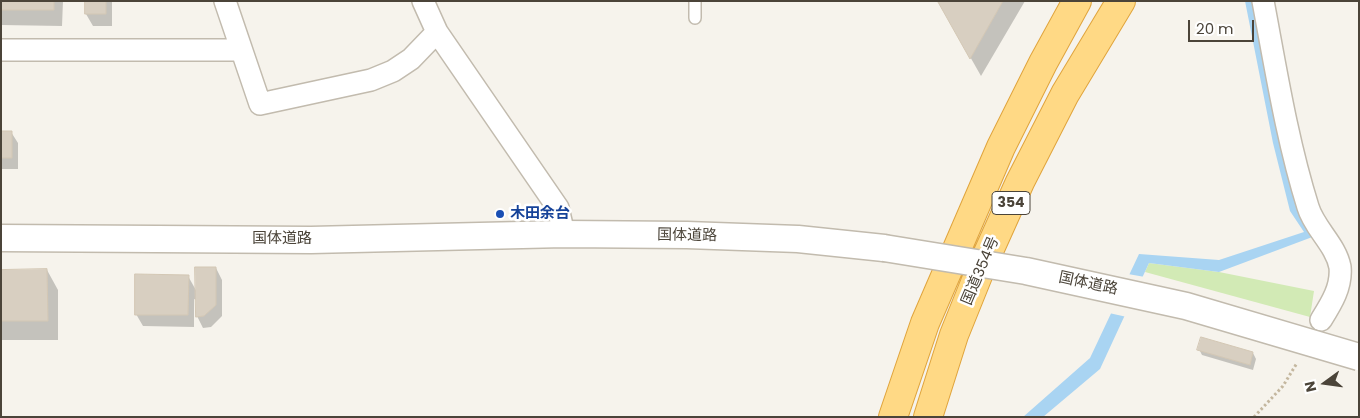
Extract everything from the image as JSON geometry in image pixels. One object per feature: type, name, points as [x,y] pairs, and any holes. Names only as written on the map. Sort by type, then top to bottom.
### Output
[{"type":"highway","name":"国道354号","points":[[893,417],[925,323],[1001,147],[1043,63],[1077,1]]},
{"type":"highway","name":"国道354号","points":[[928,417],[954,335],[979,273],[1020,182],[1065,94],[1121,1]]},
{"type":"street","points":[[224,1],[260,104],[371,80],[393,71],[410,59],[437,32]]},
{"type":"street","points":[[423,1],[437,32],[558,208],[564,234]]},
{"type":"street","points":[[1263,1],[1290,140],[1308,210],[1334,252],[1340,266],[1340,281],[1335,297],[1321,320]]},
{"type":"street","points":[[1,50],[240,50]]},
{"type":"street","name":"国体道路","points":[[1,238],[310,240],[564,234],[798,239],[884,248],[1026,271],[1186,306],[1359,357]]},
{"type":"lane","points":[[695,1],[696,18]]},
{"type":"path","points":[[1254,417],[1283,386],[1297,362]]},
{"type":"green space","points":[[1149,263],[1219,272],[1314,291],[1310,317],[1145,272]]},
{"type":"water","points":[[1245,1],[1257,1],[1315,236],[1219,272],[1149,263],[1100,369],[1043,417],[1023,417],[1090,358],[1139,254],[1219,260],[1304,232],[1290,211],[1273,143]]},
{"type":"pier","points":[[1128,274],[1145,277],[1127,317],[1109,313]]},
{"type":"building","points":[[1,1],[54,1],[54,10],[1,10]]},
{"type":"building","points":[[85,1],[106,1],[106,14],[85,14]]},
{"type":"building","points":[[1003,1],[970,59],[938,2]]},
{"type":"building","points":[[1,131],[12,131],[12,158],[1,158]]},
{"type":"building","points":[[195,267],[216,267],[216,305],[204,316],[196,317]]},
{"type":"building","points":[[47,269],[48,321],[1,321],[1,270]]},
{"type":"building","points":[[135,274],[189,275],[188,315],[135,315]]},
{"type":"building","points":[[1201,337],[1253,352],[1250,365],[1197,350]]},
{"type":"place","name":"木田余台","points":[[500,214]]}]
